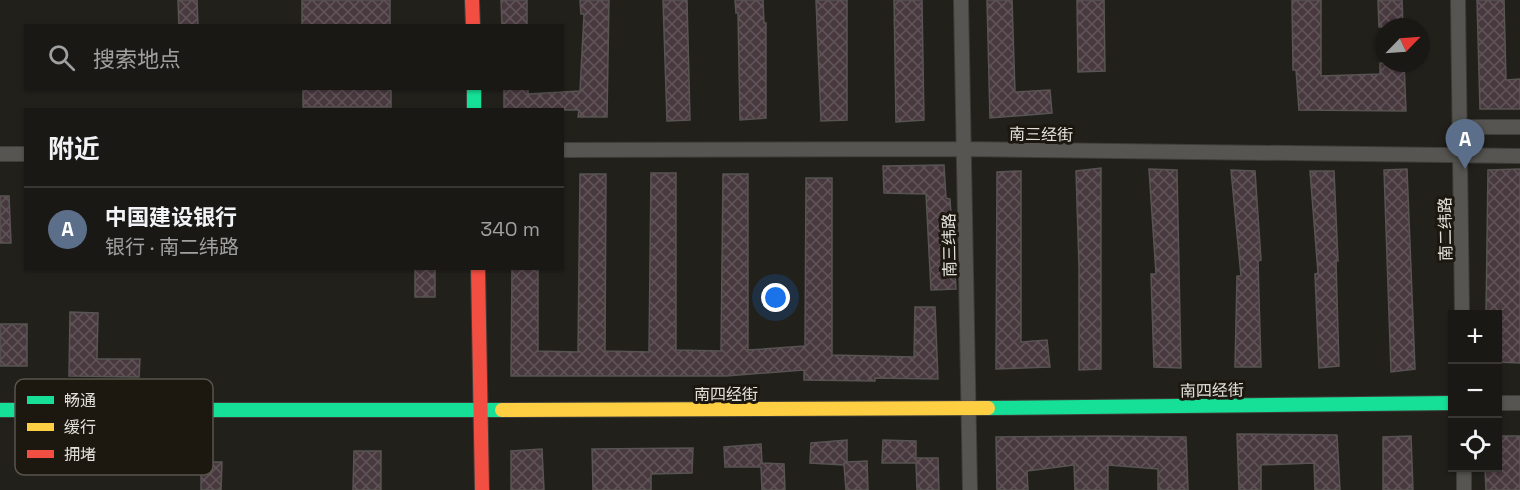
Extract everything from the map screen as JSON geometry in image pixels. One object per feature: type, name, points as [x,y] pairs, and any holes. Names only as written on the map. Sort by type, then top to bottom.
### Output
[{"type":"street","points":[[472,0],[473,24]]},
{"type":"street","name":"南三纬路","points":[[961,0],[970,490]]},
{"type":"street","name":"南二纬路","points":[[1458,0],[1462,310]]},
{"type":"street","points":[[474,90],[474,108]]},
{"type":"street","points":[[1459,127],[1520,127]]},
{"type":"street","name":"南三经街","points":[[564,150],[964,149],[1520,156]]},
{"type":"street","points":[[0,154],[24,154]]},
{"type":"street","points":[[478,270],[482,490]]},
{"type":"street","name":"南四经街","points":[[213,411],[969,409],[1448,403]]},
{"type":"street","points":[[1502,403],[1520,403]]},
{"type":"street","name":"南四经街","points":[[0,410],[15,410]]},
{"type":"street","points":[[1464,472],[1464,490]]},
{"type":"building","points":[[178,0],[197,0],[198,24],[179,24]]},
{"type":"building","points":[[302,0],[390,0],[390,24],[302,24]]},
{"type":"building","points":[[501,0],[527,0],[527,24],[502,24]]},
{"type":"building","points":[[580,0],[609,0],[607,117],[578,117],[579,110],[564,110],[564,108],[504,108],[504,90],[528,90],[528,94],[580,91],[584,14],[581,14]]},
{"type":"building","points":[[663,0],[687,0],[690,120],[667,121]]},
{"type":"building","points":[[735,0],[763,0],[764,23],[766,23],[766,118],[740,120],[738,13],[736,13]]},
{"type":"building","points":[[816,0],[847,0],[847,120],[821,121]]},
{"type":"building","points":[[894,0],[922,0],[924,120],[896,122]]},
{"type":"building","points":[[987,0],[1012,0],[1015,92],[1050,90],[1052,113],[990,118]]},
{"type":"building","points":[[1077,0],[1104,0],[1105,71],[1078,72]]},
{"type":"building","points":[[1292,0],[1321,0],[1321,76],[1404,72],[1406,111],[1299,110],[1296,70],[1293,70]]},
{"type":"building","points":[[1378,0],[1402,0],[1403,18],[1379,18]]},
{"type":"building","points":[[1477,0],[1504,0],[1506,80],[1520,79],[1520,109],[1480,109]]},
{"type":"building","points":[[303,90],[391,90],[391,107],[303,107]]},
{"type":"building","points":[[944,165],[946,198],[950,199],[956,289],[931,290],[926,194],[884,193],[883,166]]},
{"type":"building","points":[[1101,168],[1101,369],[1079,370],[1076,171]]},
{"type":"building","points":[[1149,169],[1177,170],[1181,368],[1154,367],[1151,274],[1156,274]]},
{"type":"building","points":[[1407,169],[1415,369],[1391,372],[1384,170]]},
{"type":"building","points":[[1520,169],[1520,363],[1502,362],[1502,310],[1486,310],[1488,170]]},
{"type":"building","points":[[1231,170],[1255,171],[1261,260],[1258,261],[1261,367],[1235,367],[1237,276],[1241,276]]},
{"type":"building","points":[[1021,171],[1021,342],[1047,340],[1050,367],[996,369],[997,172]]},
{"type":"building","points":[[1310,171],[1334,171],[1339,366],[1319,368],[1315,274],[1318,273]]},
{"type":"building","points":[[651,173],[676,173],[676,350],[721,351],[723,174],[748,174],[748,350],[805,346],[806,178],[832,178],[832,355],[914,357],[915,307],[935,307],[938,379],[804,380],[804,370],[726,376],[511,376],[512,270],[538,270],[538,351],[578,352],[580,174],[606,174],[605,351],[649,352]]},
{"type":"building","points":[[0,196],[9,196],[11,243],[0,243]]},
{"type":"building","points":[[415,270],[435,270],[435,297],[415,297]]},
{"type":"building","points":[[70,312],[98,313],[97,359],[140,359],[139,377],[69,376]]},
{"type":"building","points":[[0,324],[27,324],[27,366],[0,366]]},
{"type":"building","points":[[1237,434],[1337,435],[1340,490],[1315,490],[1314,463],[1261,465],[1261,490],[1239,490]]},
{"type":"building","points":[[1411,436],[1413,490],[1383,490],[1383,437]]},
{"type":"building","points":[[1502,436],[1520,436],[1520,490],[1486,490],[1485,472],[1502,472]]},
{"type":"building","points":[[996,437],[1186,437],[1188,490],[1158,490],[1158,469],[1108,465],[1108,490],[1075,490],[1074,465],[1027,471],[1028,490],[997,490]]},
{"type":"building","points":[[847,440],[847,462],[867,461],[868,490],[846,490],[844,465],[810,463],[811,443]]},
{"type":"building","points":[[883,440],[916,441],[916,458],[938,458],[939,490],[917,490],[916,463],[882,463]]},
{"type":"building","points":[[761,444],[762,463],[784,464],[785,490],[762,490],[761,467],[725,467],[724,447]]},
{"type":"building","points":[[693,448],[692,473],[651,474],[651,490],[593,490],[592,449]]},
{"type":"building","points":[[542,449],[544,490],[511,490],[511,451]]},
{"type":"building","points":[[354,451],[381,451],[381,490],[353,490]]},
{"type":"building","points":[[213,462],[222,462],[221,490],[201,490],[201,475],[213,475]]},
{"type":"traffic: fast","points":[[474,90],[474,108]]},
{"type":"traffic: fast","points":[[988,408],[1448,403]]},
{"type":"traffic: fast","points":[[0,410],[15,410]]},
{"type":"traffic: fast","points":[[213,410],[502,410]]},
{"type":"traffic: slow","points":[[502,410],[988,408]]},
{"type":"traffic: jam","points":[[472,0],[473,24]]},
{"type":"traffic: jam","points":[[478,270],[482,490]]},
{"type":"place","name":"中国建设银行","points":[[1465,169]]}]
